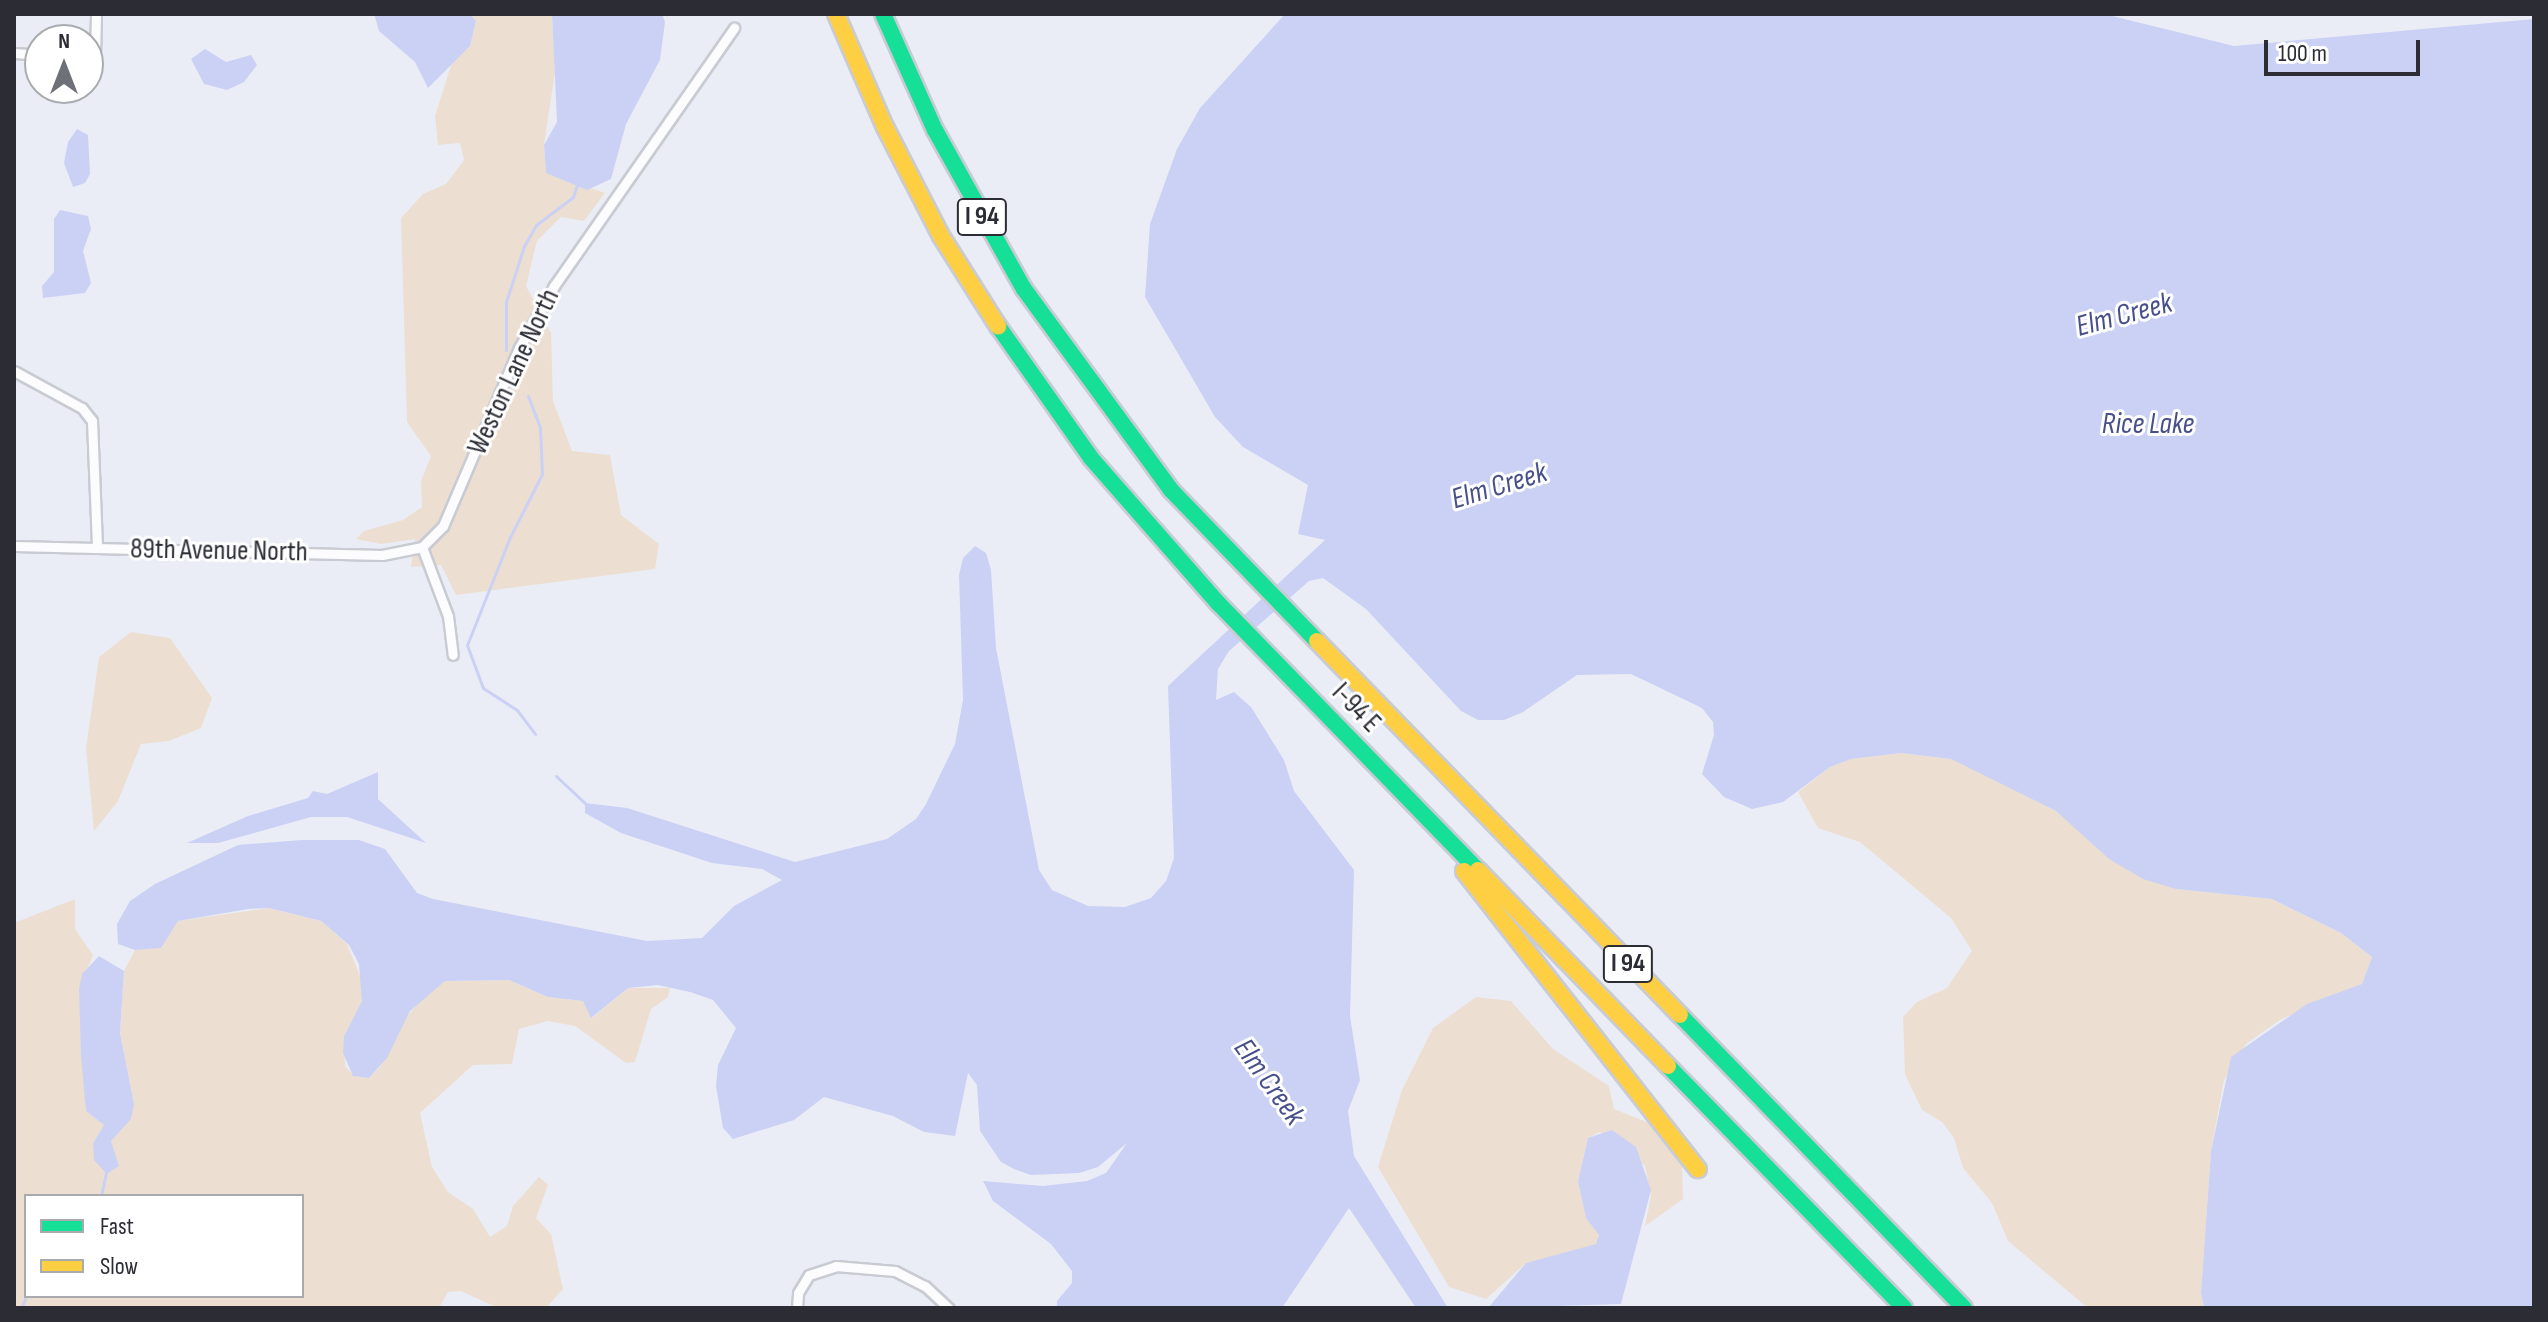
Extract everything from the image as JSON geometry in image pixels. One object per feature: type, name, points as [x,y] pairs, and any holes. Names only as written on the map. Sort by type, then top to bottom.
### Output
[{"type":"highway","name":"I-94 E","points":[[836,14],[915,187],[998,330],[1091,458],[1219,604],[1411,804]]},
{"type":"highway","name":"I 94","points":[[883,14],[935,130],[1024,289],[1116,420],[1222,548],[1964,1308]]},
{"type":"highway","name":"I 94","points":[[1411,804],[1904,1308]]},
{"type":"highway","points":[[1411,804],[1698,1169]]},
{"type":"street","name":"Weston Lane North","points":[[422,547],[443,526],[519,348],[554,286],[734,28]]},
{"type":"street","points":[[14,371],[82,408],[92,421],[97,548]]},
{"type":"street","name":"89th Avenue North","points":[[14,546],[382,555],[422,547]]},
{"type":"street","points":[[422,547],[448,616],[453,655]]},
{"type":"street","points":[[797,1308],[800,1287],[819,1269],[874,1266],[895,1271],[925,1286],[949,1308]]},
{"type":"shaded area","points":[[470,14],[552,14],[555,72],[544,145],[546,172],[605,193],[584,221],[561,217],[537,241],[526,286],[551,333],[553,401],[572,451],[610,455],[621,515],[659,544],[655,569],[456,595],[441,565],[411,567],[415,539],[381,544],[356,539],[364,531],[403,520],[422,507],[421,481],[431,456],[407,422],[401,218],[423,194],[446,184],[464,160],[460,143],[438,145],[435,116],[452,62],[470,46],[476,21]]},
{"type":"shaded area","points":[[131,632],[170,638],[212,698],[201,728],[169,741],[141,744],[118,801],[94,831],[86,748],[99,657]]},
{"type":"shaded area","points":[[1901,753],[1951,759],[1982,772],[2056,811],[2176,889],[2272,899],[2341,933],[2372,957],[2362,984],[2280,1020],[2247,1043],[2224,1080],[2211,1151],[2201,1293],[2204,1308],[2088,1308],[2008,1241],[1992,1203],[1963,1168],[1954,1138],[1942,1122],[1922,1110],[1905,1074],[1903,1017],[1917,1002],[1947,988],[1972,951],[1951,918],[1860,842],[1818,828],[1798,792],[1830,767],[1851,759]]},
{"type":"shaded area","points":[[75,899],[75,929],[93,955],[79,989],[86,1111],[104,1125],[93,1143],[114,1159],[111,1141],[134,1104],[120,1033],[124,971],[135,950],[161,947],[178,921],[269,908],[321,921],[347,944],[362,981],[362,1001],[344,1036],[345,1066],[354,1076],[369,1078],[380,1067],[400,1025],[422,998],[445,981],[509,980],[548,997],[583,1001],[592,1018],[628,988],[670,988],[668,997],[651,1009],[635,1062],[626,1063],[575,1026],[548,1021],[519,1029],[512,1064],[473,1065],[420,1113],[432,1167],[448,1192],[473,1209],[490,1237],[507,1226],[513,1206],[539,1177],[548,1185],[536,1218],[551,1234],[563,1289],[546,1308],[498,1308],[461,1291],[448,1292],[439,1308],[14,1308],[14,923]]},
{"type":"shaded area","points":[[1476,997],[1511,1001],[1553,1049],[1609,1086],[1614,1109],[1649,1123],[1682,1165],[1683,1199],[1645,1226],[1651,1196],[1645,1166],[1600,1132],[1588,1138],[1578,1181],[1586,1217],[1599,1235],[1596,1245],[1526,1263],[1486,1299],[1449,1287],[1378,1167],[1402,1090],[1433,1028]]},
{"type":"water","points":[[374,14],[470,14],[476,21],[470,46],[428,88],[415,62],[379,31]]},
{"type":"water","points":[[552,14],[662,14],[665,22],[660,60],[626,124],[611,179],[587,190],[546,173],[544,145],[557,122]]},
{"type":"water","name":"Rice Lake","points":[[1285,14],[2104,14],[2234,46],[2534,19],[2534,1308],[2204,1308],[2201,1293],[2211,1151],[2231,1057],[2307,1004],[2362,984],[2372,957],[2341,933],[2272,899],[2176,889],[2143,879],[2109,859],[2056,811],[1951,759],[1901,753],[1851,759],[1830,767],[1783,802],[1752,809],[1724,797],[1702,774],[1714,735],[1713,722],[1702,708],[1631,674],[1577,675],[1523,712],[1504,720],[1478,720],[1461,711],[1366,609],[1323,578],[1309,581],[1229,651],[1218,669],[1216,700],[1234,692],[1251,707],[1284,760],[1294,791],[1354,870],[1350,1016],[1360,1080],[1348,1111],[1354,1156],[1448,1308],[1416,1308],[1349,1208],[1282,1308],[1057,1308],[1057,1301],[1072,1283],[1072,1271],[1051,1244],[993,1201],[983,1181],[1043,1186],[1087,1181],[1106,1173],[1127,1143],[1098,1167],[1079,1173],[1031,1175],[1014,1169],[1001,1162],[980,1131],[977,1085],[968,1073],[955,1136],[924,1132],[893,1116],[824,1097],[794,1120],[733,1139],[723,1128],[716,1086],[718,1065],[736,1028],[713,1000],[690,992],[658,985],[628,988],[591,1018],[583,1001],[548,997],[509,980],[445,981],[410,1011],[387,1058],[369,1078],[353,1076],[343,1053],[344,1036],[362,1001],[359,964],[349,945],[321,921],[269,908],[248,909],[178,921],[161,948],[135,950],[118,944],[117,924],[130,901],[155,884],[238,845],[302,840],[359,840],[385,849],[417,893],[433,899],[647,941],[702,938],[734,906],[782,880],[762,869],[712,863],[621,833],[585,813],[585,803],[627,808],[795,862],[887,839],[916,819],[955,744],[963,700],[959,575],[963,558],[975,546],[986,553],[991,570],[996,648],[1039,870],[1052,890],[1088,906],[1125,907],[1151,898],[1166,881],[1174,858],[1168,686],[1325,540],[1298,534],[1308,485],[1243,447],[1215,417],[1145,297],[1150,224],[1177,149],[1200,108]]},
{"type":"water","points":[[205,49],[226,62],[251,55],[257,65],[244,82],[227,90],[204,84],[191,59]]},
{"type":"water","points":[[77,129],[88,135],[90,174],[85,183],[73,187],[64,163],[68,142]]},
{"type":"water","points":[[60,210],[88,216],[91,229],[83,251],[91,283],[85,293],[43,298],[42,286],[54,272],[54,219]]},
{"type":"water","points":[[378,772],[378,799],[426,843],[347,817],[311,817],[218,843],[187,843],[248,816],[308,798],[313,791],[327,794]]},
{"type":"water","points":[[99,956],[124,971],[120,1033],[134,1104],[131,1119],[111,1141],[119,1166],[107,1174],[94,1160],[93,1143],[104,1125],[86,1111],[81,1056],[79,989],[82,974]]},
{"type":"water","points":[[1612,1130],[1636,1147],[1651,1190],[1621,1304],[1488,1308],[1526,1263],[1596,1244],[1599,1235],[1586,1218],[1578,1181],[1588,1138]]},
{"type":"waterway","points":[[506,350],[506,302],[524,246],[536,225],[573,197],[577,185]]},
{"type":"waterway","points":[[528,396],[540,427],[542,474],[510,537],[467,645],[483,688],[517,710],[535,734]]},
{"type":"waterway","points":[[556,776],[585,803]]},
{"type":"waterway","points":[[101,1194],[106,1173]]},
{"type":"waterway","points":[[21,1308],[25,1299]]},
{"type":"traffic: fast","points":[[883,14],[935,130],[1024,289],[1171,490],[1317,641]]},
{"type":"traffic: fast","points":[[998,326],[1091,458],[1219,604],[1478,870]]},
{"type":"traffic: fast","points":[[1680,1015],[1964,1308]]},
{"type":"traffic: fast","points":[[1668,1066],[1904,1308]]},
{"type":"traffic: slow","points":[[836,14],[885,127],[941,236],[998,326]]},
{"type":"traffic: slow","points":[[1317,641],[1680,1015]]},
{"type":"traffic: slow","points":[[1478,870],[1668,1066]]},
{"type":"traffic: slow","points":[[1464,871],[1698,1169]]},
{"type":"water label","name":"Elm Creek","points":[[2124,315]]},
{"type":"water label","name":"Elm Creek","points":[[1499,486]]},
{"type":"water label","name":"Elm Creek","points":[[1269,1082]]}]
